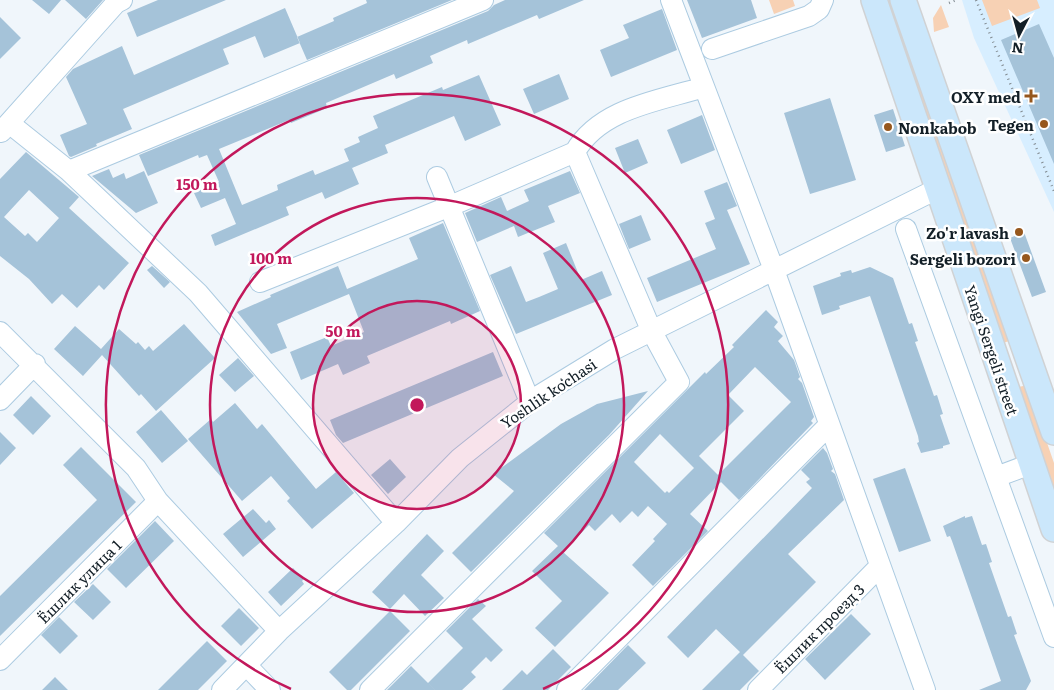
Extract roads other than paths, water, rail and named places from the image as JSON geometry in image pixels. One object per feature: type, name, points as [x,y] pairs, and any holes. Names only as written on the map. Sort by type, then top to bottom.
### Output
[{"type":"main road","points":[[877,8],[908,2]]},
{"type":"main road","name":"Yangi Sergeli street","points":[[908,2],[1054,432]]},
{"type":"main road","name":"Yangi Sergeli street","points":[[877,8],[939,188],[1002,382],[1054,529]]},
{"type":"main road","points":[[1002,382],[1006,372],[1014,366],[1033,372]]},
{"type":"street","points":[[122,0],[116,3],[4,128],[69,171],[198,293],[396,523]]},
{"type":"street","points":[[69,171],[483,0]]},
{"type":"street","points":[[671,0],[774,270],[925,690]]},
{"type":"street","points":[[712,49],[809,16],[819,9],[823,0]]},
{"type":"street","points":[[260,282],[448,207],[575,152],[583,139],[596,127],[614,116],[704,87]]},
{"type":"street","points":[[370,690],[679,382],[652,332],[575,152]]},
{"type":"street","points":[[437,177],[530,402]]},
{"type":"street","name":"Yoshlik koʻchasi","points":[[222,690],[279,631],[396,523],[460,458],[530,402],[616,349],[939,188]]},
{"type":"street","points":[[906,229],[1054,637]]},
{"type":"street","points":[[0,332],[35,364],[136,468],[158,501],[279,631]]},
{"type":"street","points":[[0,400],[35,364]]},
{"type":"street","points":[[567,690],[829,425]]},
{"type":"street","points":[[996,477],[1031,464]]},
{"type":"street","name":"Ёшлик улица 1","points":[[0,660],[158,501]]},
{"type":"street","name":"Ёшлик проезд 3","points":[[758,690],[880,566]]},
{"type":"street","points":[[247,666],[270,690]]},
{"type":"place","name":"OXY med","points":[[1031,96]]},
{"type":"place","name":"Tegen","points":[[1044,124]]},
{"type":"place","name":"Nonkabob","points":[[888,127]]},
{"type":"place","name":"Zo'r lavash","points":[[1019,232]]},
{"type":"place","name":"Sergeli bozori","points":[[1026,258]]}]
